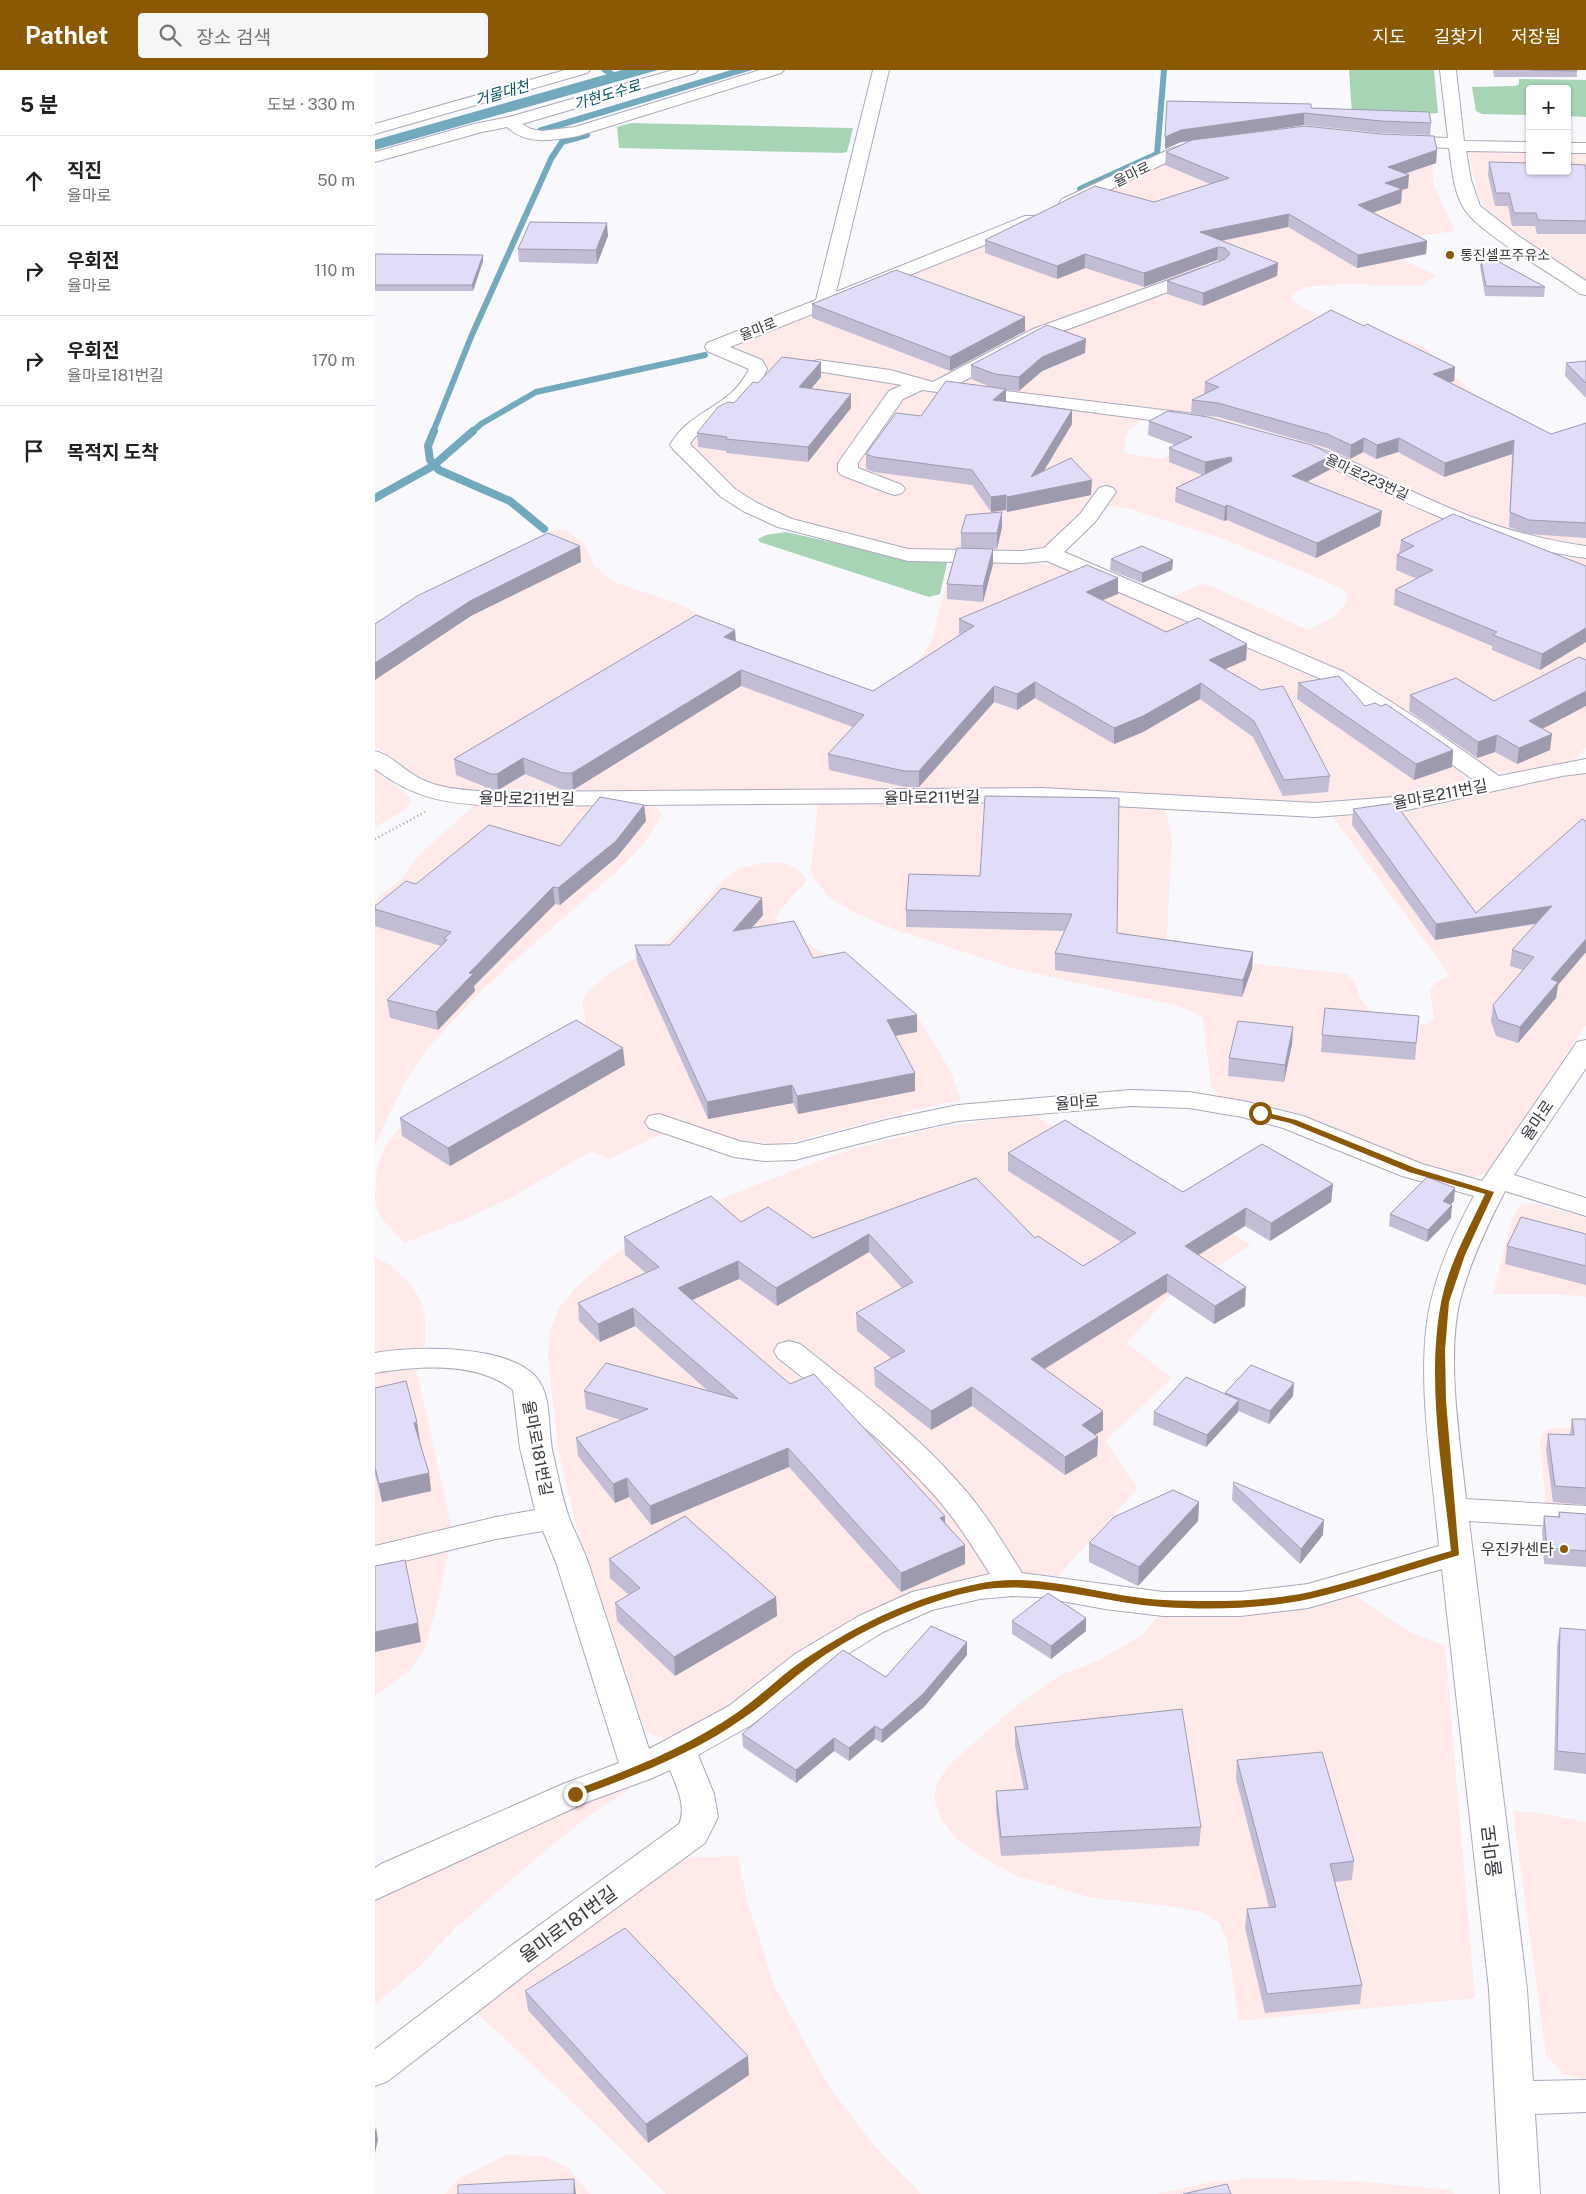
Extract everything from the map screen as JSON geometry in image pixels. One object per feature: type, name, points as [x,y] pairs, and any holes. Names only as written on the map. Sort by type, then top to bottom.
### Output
[{"type":"street","points":[[375,129],[582,70]]},
{"type":"street","points":[[375,157],[401,147],[480,127],[511,122],[690,70]]},
{"type":"street","points":[[511,122],[521,133],[528,135],[564,134],[776,70]]},
{"type":"street","points":[[824,303],[881,70]]},
{"type":"street","points":[[1448,70],[1457,144],[1466,194],[1471,206],[1485,220],[1526,250],[1586,290]]},
{"type":"street","points":[[1380,140],[1526,147]]},
{"type":"street","name":"율마로","points":[[1049,554],[1022,557],[908,554],[785,523],[756,510],[728,493],[680,445],[682,440],[703,421],[740,399],[754,382],[758,369],[747,360],[714,347],[1047,212],[1187,148],[1221,142]]},
{"type":"street","points":[[375,146],[401,147]]},
{"type":"street","points":[[1571,148],[1586,148]]},
{"type":"street","points":[[895,489],[849,471],[849,463],[896,395],[928,386],[1040,333],[1218,266]]},
{"type":"street","points":[[818,366],[890,376],[928,386],[1210,423]]},
{"type":"street","name":"율마로223번길","points":[[1283,443],[1319,454],[1465,520],[1527,542],[1566,551],[1586,552]]},
{"type":"street","points":[[1106,492],[1098,508],[1085,523],[1049,554],[1335,677],[1416,728],[1495,784]]},
{"type":"street","name":"율마로211번길","points":[[375,758],[408,781],[425,789],[456,796],[494,799],[689,800],[1042,795],[1315,810],[1407,803],[1562,769],[1586,766]]},
{"type":"street","name":"율마로","points":[[1520,2194],[1516,2098],[1508,1989],[1455,1553],[1441,1401],[1441,1350],[1445,1302],[1460,1255],[1493,1186],[1586,1048]]},
{"type":"street","name":"율마로","points":[[659,1122],[734,1149],[764,1153],[795,1152],[886,1128],[958,1113],[1131,1098],[1189,1100],[1243,1109],[1293,1122],[1412,1170],[1493,1186]]},
{"type":"street","points":[[1493,1186],[1586,1207]]},
{"type":"street","points":[[789,1351],[903,1444],[948,1490],[984,1538],[1012,1584]]},
{"type":"street","name":"율마로181번길","points":[[375,1363],[389,1360],[444,1358],[484,1364],[510,1373],[525,1385],[530,1403],[536,1447],[553,1518],[571,1562],[638,1770]]},
{"type":"street","points":[[1451,1509],[1586,1517]]},
{"type":"street","name":"율마로181번길","points":[[375,1557],[496,1528],[553,1518]]},
{"type":"street","points":[[375,1886],[394,1874],[566,1798],[638,1770],[679,1750],[741,1715],[807,1663],[871,1624],[924,1600],[979,1587],[1012,1584],[1039,1585],[1105,1597],[1163,1604],[1239,1604],[1308,1596],[1455,1553]]},
{"type":"street","name":"율마로181번길","points":[[375,2070],[521,1958],[692,1833],[701,1817],[697,1794],[679,1750]]},
{"type":"street","points":[[1516,2098],[1586,2096]]},
{"type":"path","points":[[375,839],[456,796]]},
{"type":"shaded area","points":[[1480,150],[1526,151],[1526,175],[1571,175],[1571,151],[1586,152],[1586,281],[1501,222],[1483,206],[1478,195],[1469,155]]},
{"type":"shaded area","points":[[1183,155],[1431,155],[1434,186],[1455,231],[1405,238],[1386,248],[1407,262],[1436,275],[1421,286],[1346,284],[1305,287],[1292,295],[1291,299],[1301,307],[1328,319],[1404,339],[1427,349],[1440,363],[1535,448],[1586,436],[1586,547],[1528,539],[1420,497],[1325,451],[1293,439],[1247,426],[1207,417],[972,388],[934,379],[920,390],[1144,418],[1129,429],[1125,439],[1124,453],[1161,459],[1223,432],[1273,444],[1552,556],[1586,559],[1586,747],[1571,763],[1513,773],[1499,772],[1485,767],[1169,598],[1202,584],[1218,589],[1308,630],[1335,616],[1345,605],[1348,597],[1344,590],[1224,539],[1126,508],[1094,505],[1046,548],[1035,552],[927,554],[799,524],[747,501],[688,449],[689,439],[763,374],[725,346],[1046,218]]},
{"type":"shaded area","points":[[558,529],[567,531],[585,545],[594,565],[612,581],[684,606],[712,622],[750,654],[884,698],[923,655],[933,637],[952,561],[1026,561],[1067,568],[1340,689],[1397,725],[1462,772],[1465,781],[1458,787],[1390,799],[1301,804],[539,795],[462,791],[434,784],[406,769],[375,746],[375,634],[546,539],[549,532]]},
{"type":"shaded area","points":[[375,769],[407,794],[411,801],[406,809],[375,827]]},
{"type":"shaded area","points":[[1586,774],[1586,1025],[1485,1175],[1471,1177],[1414,1163],[1220,1097],[1211,1087],[1202,1017],[1194,1012],[1174,1005],[1013,968],[884,926],[852,911],[829,897],[813,877],[811,869],[818,804],[1045,802],[1165,808],[1172,838],[1166,954],[1347,974],[1354,981],[1361,1000],[1380,1020],[1419,1025],[1430,1023],[1434,1018],[1430,991],[1435,983],[1450,975],[1333,817],[1388,813],[1435,806],[1549,778]]},
{"type":"shaded area","points":[[477,803],[643,805],[656,807],[661,812],[659,821],[644,843],[618,870],[485,987],[427,1049],[405,1082],[375,1144],[375,900],[401,879],[420,854]]},
{"type":"shaded area","points":[[763,863],[785,863],[798,870],[807,880],[780,910],[776,918],[780,925],[813,947],[868,977],[899,998],[918,1017],[951,1072],[961,1100],[914,1110],[784,1144],[763,1145],[742,1142],[685,1123],[609,1159],[592,1151],[514,1196],[470,1217],[404,1243],[384,1221],[376,1208],[375,1194],[377,1169],[387,1143],[397,1130],[586,1025],[582,1003],[587,993],[609,973],[669,940],[722,882],[738,869]]},
{"type":"shaded area","points":[[1034,1114],[1251,1245],[1168,1297],[1127,1343],[1172,1378],[1105,1441],[1138,1488],[1058,1576],[976,1577],[935,1588],[738,1699],[688,1733],[664,1738],[648,1733],[636,1718],[575,1522],[558,1449],[548,1354],[550,1332],[559,1308],[578,1286],[608,1259],[638,1239],[688,1212],[839,1153],[940,1127]]},
{"type":"shaded area","points":[[1531,1203],[1586,1217],[1586,1297],[1559,1294],[1493,1294],[1512,1218],[1519,1206]]},
{"type":"shaded area","points":[[375,1257],[389,1264],[411,1285],[420,1299],[425,1318],[425,1345],[417,1372],[452,1530],[375,1548]]},
{"type":"shaded area","points":[[1586,1423],[1586,1508],[1546,1506],[1540,1440],[1543,1432],[1554,1428],[1578,1427]]},
{"type":"shaded area","points":[[449,1551],[436,1610],[425,1648],[410,1670],[375,1696],[375,1568]]},
{"type":"shaded area","points":[[1354,1595],[1410,1632],[1445,1646],[1475,1998],[1239,2021],[1227,1941],[1220,1924],[1205,1913],[1179,1907],[1093,1898],[1017,1876],[982,1857],[957,1839],[941,1820],[934,1799],[937,1783],[949,1765],[1016,1706],[1060,1675],[1100,1660],[1141,1636],[1157,1617],[1219,1616],[1284,1610]]},
{"type":"shaded area","points":[[626,1782],[630,1789],[591,1814],[539,1856],[454,1929],[420,1966],[375,2005],[375,1899]]},
{"type":"shaded area","points":[[1513,1811],[1539,1813],[1586,1822],[1586,2080],[1563,2074],[1546,2055]]},
{"type":"shaded area","points":[[738,1856],[747,1900],[774,1985],[828,2085],[872,2143],[921,2194],[666,2194],[586,2115],[476,2012],[685,1858]]},
{"type":"shaded area","points":[[506,2155],[544,2156],[567,2167],[590,2194],[445,2194],[460,2178]]},
{"type":"shaded area","points":[[1266,2178],[1367,2182],[1450,2190],[1455,2194],[1157,2194],[1215,2181]]},
{"type":"green space","points":[[1349,70],[1434,70],[1438,113],[1412,115],[1352,113]]},
{"type":"green space","points":[[1519,79],[1586,80],[1586,117],[1571,116],[1571,85],[1526,85],[1526,115],[1482,114],[1476,111],[1472,87],[1515,86],[1519,84]]},
{"type":"green space","points":[[631,123],[853,128],[847,152],[842,153],[619,148],[617,127]]},
{"type":"green space","points":[[786,532],[906,559],[947,563],[940,594],[929,597],[760,542],[758,539],[766,535]]},
{"type":"water","points":[[622,70],[658,70],[375,150],[375,140]]},
{"type":"water","points":[[731,70],[752,70],[544,133],[538,132],[538,128]]},
{"type":"building","points":[[1531,70],[1577,70],[1577,71]]},
{"type":"building","points":[[1167,101],[1311,104],[1311,108],[1429,112],[1431,123],[1381,121],[1304,113],[1181,130],[1165,137]]},
{"type":"building","points":[[1305,126],[1381,134],[1434,136],[1437,150],[1388,167],[1409,175],[1385,183],[1402,189],[1358,205],[1427,241],[1358,255],[1289,214],[1200,232],[1278,263],[1203,293],[1167,281],[1225,259],[1230,254],[1225,248],[1218,247],[1144,273],[1085,254],[1057,266],[985,240],[1095,186],[1154,202],[1229,178],[1166,152],[1192,140]]},
{"type":"building","points":[[1489,162],[1526,163],[1526,175],[1571,175],[1571,164],[1585,165],[1586,221],[1538,220],[1536,213],[1514,213],[1509,193],[1496,193]]},
{"type":"building","points":[[530,222],[607,223],[596,250],[518,249]]},
{"type":"building","points":[[1479,251],[1545,287],[1486,286]]},
{"type":"building","points":[[375,254],[483,255],[472,285],[375,285]]},
{"type":"building","points":[[896,270],[1025,317],[950,357],[812,304]]},
{"type":"building","points":[[1331,310],[1364,326],[1367,324],[1455,367],[1433,374],[1551,434],[1586,423],[1586,523],[1529,520],[1510,512],[1514,440],[1445,463],[1399,438],[1377,445],[1364,438],[1351,445],[1327,434],[1218,403],[1192,400],[1219,387],[1205,382]]},
{"type":"building","points":[[1047,325],[1086,339],[1042,357],[1019,377],[995,374],[971,365]]},
{"type":"building","points":[[782,357],[821,362],[799,387],[851,394],[808,447],[726,439],[727,437],[697,433],[718,407],[728,402],[734,403],[753,382],[758,383]]},
{"type":"building","points":[[1586,361],[1586,383],[1566,363]]},
{"type":"building","points":[[946,381],[1006,389],[993,400],[1072,410],[1031,477],[1071,458],[1092,480],[1007,497],[1006,495],[991,497],[972,470],[874,457],[866,454],[896,413],[921,416]]},
{"type":"building","points":[[1168,411],[1208,417],[1312,445],[1332,455],[1292,476],[1382,511],[1317,543],[1227,505],[1225,507],[1176,488],[1232,461],[1231,457],[1205,462],[1169,448],[1192,437],[1149,421]]},
{"type":"building","points":[[1002,512],[997,533],[961,533],[966,515]]},
{"type":"building","points":[[1453,514],[1586,566],[1586,628],[1542,654],[1493,635],[1497,632],[1395,590],[1433,570],[1397,555],[1414,546],[1401,540]]},
{"type":"building","points":[[548,533],[580,546],[470,601],[375,663],[375,624],[417,596]]},
{"type":"building","points":[[1142,546],[1173,560],[1142,573],[1111,559]]},
{"type":"building","points":[[957,548],[993,549],[983,586],[947,584]]},
{"type":"building","points":[[1087,565],[1118,578],[1086,592],[1166,632],[1198,618],[1247,644],[1209,660],[1261,690],[1283,686],[1330,776],[1284,780],[1254,721],[1201,683],[1143,716],[1114,728],[1035,682],[1017,694],[994,686],[919,771],[904,771],[828,754],[864,715],[741,670],[572,773],[562,773],[523,758],[497,774],[491,774],[454,759],[696,615],[735,630],[724,637],[873,691],[974,626],[959,619]]},
{"type":"building","points":[[1579,657],[1586,660],[1586,691],[1529,721],[1552,734],[1519,748],[1497,735],[1478,742],[1410,695],[1456,678],[1494,701]]},
{"type":"building","points":[[1339,676],[1365,706],[1375,703],[1381,706],[1386,704],[1453,750],[1416,764],[1298,683]]},
{"type":"building","points":[[985,796],[1119,798],[1117,933],[1253,952],[1243,980],[1055,953],[1072,914],[906,910],[909,874],[980,876]]},
{"type":"building","points":[[600,797],[644,805],[616,841],[558,888],[553,887],[469,973],[473,974],[436,1012],[387,1000],[447,940],[444,939],[451,932],[375,909],[375,906],[406,881],[416,884],[489,825],[560,846]]},
{"type":"building","points":[[1395,803],[1476,913],[1582,819],[1586,821],[1586,939],[1551,979],[1558,982],[1520,1027],[1498,1020],[1493,1005],[1534,957],[1512,950],[1552,906],[1436,924],[1353,809]]},
{"type":"building","points":[[722,888],[762,898],[733,931],[794,921],[813,958],[845,952],[917,1015],[887,1020],[915,1073],[797,1096],[792,1085],[707,1102],[635,945],[670,945]]},
{"type":"building","points":[[1325,1008],[1419,1016],[1416,1043],[1322,1035]]},
{"type":"building","points":[[576,1020],[623,1048],[448,1148],[400,1118]]},
{"type":"building","points":[[1238,1021],[1293,1027],[1285,1065],[1229,1058]]},
{"type":"building","points":[[1065,1120],[1183,1192],[1262,1144],[1333,1184],[1271,1223],[1246,1208],[1185,1246],[1246,1287],[1215,1306],[1167,1274],[1031,1359],[1103,1411],[1082,1425],[1098,1437],[1065,1457],[972,1387],[931,1411],[874,1368],[905,1351],[856,1313],[913,1282],[869,1234],[776,1288],[738,1261],[678,1288],[790,1384],[814,1374],[945,1516],[940,1518],[965,1545],[901,1573],[788,1448],[650,1506],[627,1478],[613,1484],[576,1438],[648,1409],[584,1391],[606,1363],[738,1399],[633,1308],[598,1324],[578,1303],[659,1267],[624,1237],[711,1196],[741,1222],[768,1207],[813,1238],[976,1178],[1035,1238],[1038,1236],[1083,1266],[1136,1233],[1008,1153]]},
{"type":"building","points":[[1427,1177],[1455,1188],[1443,1201],[1452,1205],[1428,1230],[1390,1214]]},
{"type":"building","points":[[1521,1217],[1586,1234],[1586,1266],[1507,1246]]},
{"type":"building","points":[[1251,1365],[1294,1383],[1270,1411],[1225,1393]]},
{"type":"building","points":[[1186,1377],[1239,1400],[1207,1435],[1154,1412]]},
{"type":"building","points":[[406,1381],[417,1422],[414,1423],[429,1473],[379,1484],[375,1467],[375,1388]]},
{"type":"building","points":[[1572,1419],[1586,1419],[1586,1488],[1555,1486],[1548,1434],[1574,1435]]},
{"type":"building","points":[[1234,1482],[1324,1520],[1301,1549],[1233,1484]]},
{"type":"building","points":[[1173,1490],[1199,1502],[1139,1567],[1089,1543],[1114,1517]]},
{"type":"building","points":[[1559,1512],[1586,1514],[1586,1551],[1547,1548],[1544,1516],[1560,1517]]},
{"type":"building","points":[[685,1516],[776,1597],[674,1657],[615,1603],[640,1588],[609,1559]]},
{"type":"building","points":[[405,1560],[418,1623],[375,1632],[375,1566]]},
{"type":"building","points":[[1048,1593],[1086,1618],[1051,1646],[1012,1621]]},
{"type":"building","points":[[931,1626],[967,1642],[923,1694],[882,1730],[875,1726],[849,1748],[834,1738],[796,1770],[742,1734],[843,1650],[886,1677]]},
{"type":"building","points":[[1560,1628],[1586,1630],[1586,1754],[1557,1751]]},
{"type":"building","points":[[1182,1709],[1201,1827],[1001,1837],[996,1791],[1028,1789],[1015,1727]]},
{"type":"building","points":[[1322,1752],[1354,1861],[1330,1864],[1362,1985],[1267,1994],[1247,1909],[1276,1907],[1237,1760]]},
{"type":"building","points":[[625,1928],[748,2056],[646,2124],[525,1991]]},
{"type":"building","points":[[574,2179],[574,2194],[458,2194],[458,2185]]},
{"type":"building","points":[[1227,2184],[1231,2194],[1183,2194]]},
{"type":"waterway","name":"가현도수로","points":[[605,70],[615,76]]},
{"type":"waterway","points":[[1080,189],[1157,154],[1164,70]]},
{"type":"waterway","points":[[433,432],[471,337],[551,159],[562,142],[587,135]]},
{"type":"waterway","points":[[472,432],[481,424],[536,392],[705,355]]},
{"type":"waterway","points":[[434,431],[428,446],[430,460],[434,465]]},
{"type":"waterway","points":[[434,465],[473,431]]},
{"type":"waterway","points":[[375,498],[434,465]]},
{"type":"waterway","points":[[434,465],[439,470],[510,501],[544,529]]},
{"type":"place","name":"통진셀프주유소","points":[[1450,255]]},
{"type":"place","name":"우진카센타","points":[[1564,1549]]},
{"type":"route","points":[[575,1794],[638,1770],[704,1737],[741,1715],[807,1663],[871,1624],[924,1600],[979,1587],[1012,1584],[1039,1585],[1105,1597],[1163,1604],[1239,1604],[1308,1596],[1455,1553],[1441,1401],[1441,1350],[1445,1302],[1460,1255],[1490,1192],[1412,1170],[1293,1122],[1260,1113]]},
{"type":"water label","name":"거물대천","points":[[502,93]]}]
